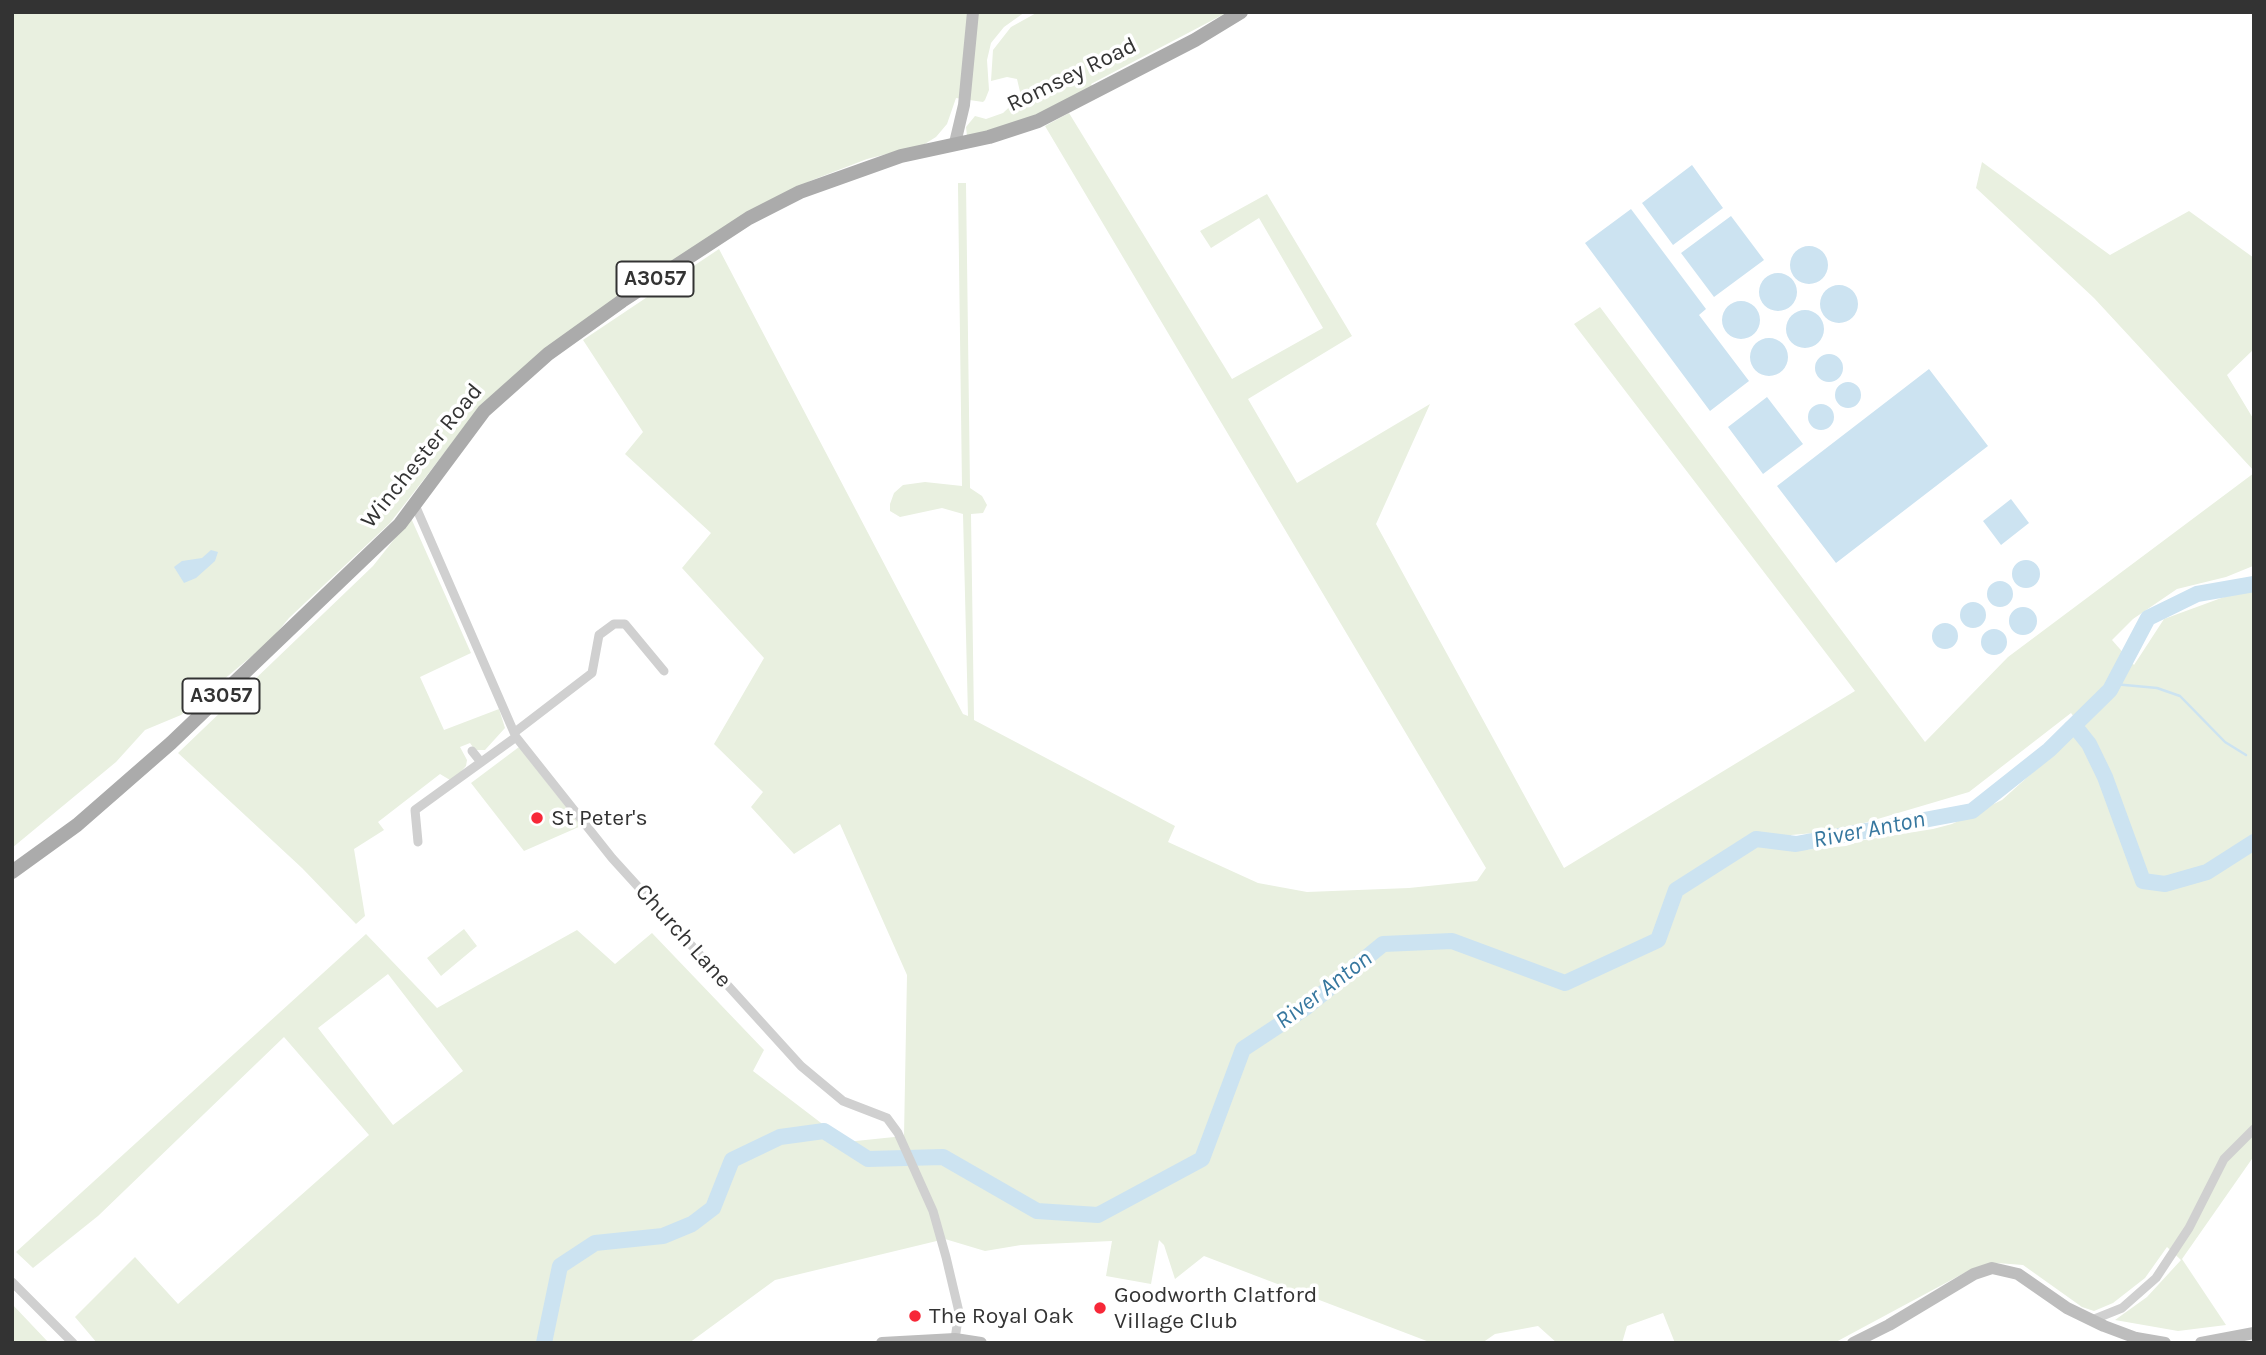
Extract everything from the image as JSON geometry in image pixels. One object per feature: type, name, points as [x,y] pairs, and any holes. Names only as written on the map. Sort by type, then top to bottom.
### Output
[{"type":"main road","name":"Romsey Road","points":[[955,143],[989,137],[1038,121],[1195,40],[1241,12]]},
{"type":"main road","name":"Winchester Road","points":[[12,872],[77,825],[165,749],[345,579],[415,505],[457,443],[484,411],[548,354],[622,301],[726,233],[800,192],[892,158],[955,143]]},
{"type":"street","points":[[955,143],[964,105],[973,12]]},
{"type":"street","name":"Church Lane","points":[[415,505],[516,735],[612,858],[801,1066],[843,1101],[887,1118],[898,1133],[933,1211],[954,1284],[959,1312],[956,1339]]},
{"type":"street","points":[[418,842],[415,810],[516,735],[592,673],[599,635],[614,624],[625,624],[664,671]]},
{"type":"street","points":[[472,751],[480,761]]},
{"type":"street","points":[[2092,1320],[2122,1308],[2156,1278],[2189,1227],[2224,1159],[2254,1129]]},
{"type":"street","points":[[1857,1341],[1974,1274],[1992,1268],[2018,1274],[2067,1308],[2092,1320],[2136,1338],[2165,1343]]},
{"type":"street","points":[[12,1282],[73,1343]]},
{"type":"street","points":[[2202,1343],[2254,1333]]},
{"type":"street","points":[[882,1343],[956,1339],[981,1343]]},
{"type":"green space","points":[[12,12],[1025,12],[1004,27],[991,43],[987,60],[989,90],[985,100],[983,102],[956,98],[947,124],[936,137],[923,145],[867,159],[810,181],[726,228],[483,403],[390,523],[289,618],[270,641],[181,715],[145,730],[116,762],[12,848]]},
{"type":"green space","points":[[1038,12],[1228,12],[1091,84],[1093,88],[1027,121],[967,136],[966,127],[975,116],[986,119],[1003,113],[1021,96],[1017,79],[1007,77],[991,81],[993,50],[1011,27]]},
{"type":"green space","points":[[1069,113],[1232,379],[1323,328],[1259,218],[1211,248],[1200,231],[1267,194],[1352,336],[1248,399],[1297,483],[1430,404],[1376,524],[1564,868],[1855,691],[1574,324],[1600,307],[1925,742],[2008,657],[2254,473],[2253,566],[2226,577],[2177,589],[2133,619],[2112,640],[2134,665],[2164,619],[2254,586],[2254,1156],[2182,1259],[2226,1325],[2178,1331],[2115,1320],[2147,1297],[2181,1260],[2167,1247],[2145,1278],[2113,1303],[2094,1311],[2082,1307],[2023,1265],[1997,1263],[1968,1271],[1834,1343],[1675,1343],[1663,1313],[1627,1326],[1622,1343],[1557,1343],[1538,1326],[1495,1334],[1482,1343],[1432,1343],[1204,1256],[1175,1279],[1164,1245],[1159,1240],[1151,1284],[1106,1276],[1112,1241],[1021,1245],[985,1251],[945,1239],[775,1280],[689,1343],[97,1343],[75,1317],[135,1257],[178,1304],[369,1135],[284,1037],[98,1216],[33,1268],[16,1252],[366,934],[437,1008],[577,930],[615,964],[652,933],[764,1050],[753,1071],[846,1142],[904,1136],[907,975],[840,824],[794,854],[751,807],[763,792],[714,744],[764,658],[682,568],[711,533],[625,454],[643,432],[583,340],[719,249],[963,714],[968,716],[963,514],[942,508],[900,517],[890,511],[894,493],[903,485],[925,482],[962,486],[958,183],[966,183],[970,488],[982,496],[987,505],[983,513],[971,514],[974,720],[1175,826],[1168,842],[1258,883],[1307,892],[1409,888],[1477,881],[1486,868],[1045,126]],"holes":[[[2071,713],[2082,728],[2002,800],[1952,824],[1933,829],[1864,840],[1846,846],[1791,851],[1791,835],[1837,831],[1969,792]],[[388,974],[463,1071],[393,1125],[318,1028]]]},
{"type":"green space","points":[[1982,162],[2110,255],[2189,211],[2254,258],[2254,349],[2227,375],[2254,420],[2254,471],[2094,298],[1976,188]]},
{"type":"green space","points":[[411,518],[471,653],[420,677],[444,730],[499,709],[505,728],[485,750],[475,750],[470,743],[460,747],[467,760],[466,766],[458,775],[450,780],[440,774],[378,822],[384,830],[354,849],[365,916],[356,924],[302,868],[178,753],[373,566]]},
{"type":"green space","points":[[519,747],[581,826],[524,851],[471,783]]},
{"type":"green space","points":[[464,929],[477,946],[441,976],[427,958]]},
{"type":"green space","points":[[12,1304],[49,1343],[12,1343]]},
{"type":"water","points":[[1692,165],[1723,208],[1673,245],[1642,203]]},
{"type":"water","points":[[1631,209],[1706,309],[1699,315],[1749,381],[1710,411],[1585,243]]},
{"type":"water","points":[[1731,216],[1764,260],[1714,297],[1681,253]]},
{"type":"water","points":[[1809,246],[1823,251],[1828,265],[1823,279],[1809,284],[1795,279],[1790,265],[1795,251]]},
{"type":"water","points":[[1778,273],[1791,279],[1797,292],[1791,305],[1778,311],[1765,305],[1759,292],[1765,279]]},
{"type":"water","points":[[1839,285],[1852,291],[1858,304],[1852,317],[1839,323],[1826,317],[1820,304],[1826,291]]},
{"type":"water","points":[[1741,301],[1755,306],[1760,320],[1755,334],[1741,339],[1727,334],[1722,320],[1727,306]]},
{"type":"water","points":[[1805,310],[1818,316],[1824,329],[1818,342],[1805,348],[1792,342],[1786,329],[1792,316]]},
{"type":"water","points":[[1769,338],[1782,344],[1788,357],[1782,370],[1769,376],[1756,370],[1750,357],[1756,344]]},
{"type":"water","points":[[1829,354],[1839,358],[1843,368],[1839,378],[1829,382],[1819,378],[1815,368],[1819,358]]},
{"type":"water","points":[[1929,369],[1988,446],[1836,563],[1777,486]]},
{"type":"water","points":[[1848,382],[1857,386],[1861,395],[1857,404],[1848,408],[1839,404],[1835,395],[1839,386]]},
{"type":"water","points":[[1767,397],[1803,444],[1763,474],[1728,427]]},
{"type":"water","points":[[1821,404],[1830,408],[1834,417],[1830,426],[1821,430],[1812,426],[1808,417],[1812,408]]},
{"type":"water","points":[[2011,499],[2029,523],[2001,545],[1983,521]]},
{"type":"water","points":[[211,550],[218,552],[215,561],[196,578],[184,583],[174,567],[182,561],[202,558]]},
{"type":"water","points":[[2026,560],[2036,564],[2040,574],[2036,584],[2026,588],[2016,584],[2012,574],[2016,564]]},
{"type":"water","points":[[2000,581],[2009,585],[2013,594],[2009,603],[2000,607],[1991,603],[1987,594],[1991,585]]},
{"type":"water","points":[[1973,602],[1982,606],[1986,615],[1982,624],[1973,628],[1964,624],[1960,615],[1964,606]]},
{"type":"water","points":[[2023,607],[2033,611],[2037,621],[2033,631],[2023,635],[2013,631],[2009,621],[2013,611]]},
{"type":"water","points":[[1945,623],[1954,627],[1958,636],[1954,645],[1945,649],[1936,645],[1932,636],[1936,627]]},
{"type":"water","points":[[1994,629],[2003,633],[2007,642],[2003,651],[1994,655],[1985,651],[1981,642],[1985,633]]},
{"type":"waterway","name":"River Anton","points":[[544,1343],[560,1266],[595,1243],[663,1236],[692,1224],[713,1208],[732,1160],[780,1137],[824,1131],[868,1159],[943,1157],[1037,1211],[1098,1215],[1202,1159],[1243,1049],[1305,1008],[1383,944],[1452,941],[1565,983],[1658,940],[1676,890],[1756,839],[1796,844],[1972,811],[2049,750],[2110,690],[2148,618],[2197,594],[2254,584]]},
{"type":"waterway","points":[[2114,684],[2157,688],[2180,696],[2225,742],[2246,755]]},
{"type":"waterway","points":[[2071,728],[2077,729],[2089,744],[2105,777],[2143,881],[2165,884],[2207,872],[2254,842]]},
{"type":"place","name":"St Peter's","points":[[537,818]]},
{"type":"place","name":"Goodworth Clatford Village Club","points":[[1100,1308]]},
{"type":"place","name":"The Royal Oak","points":[[915,1316]]}]
